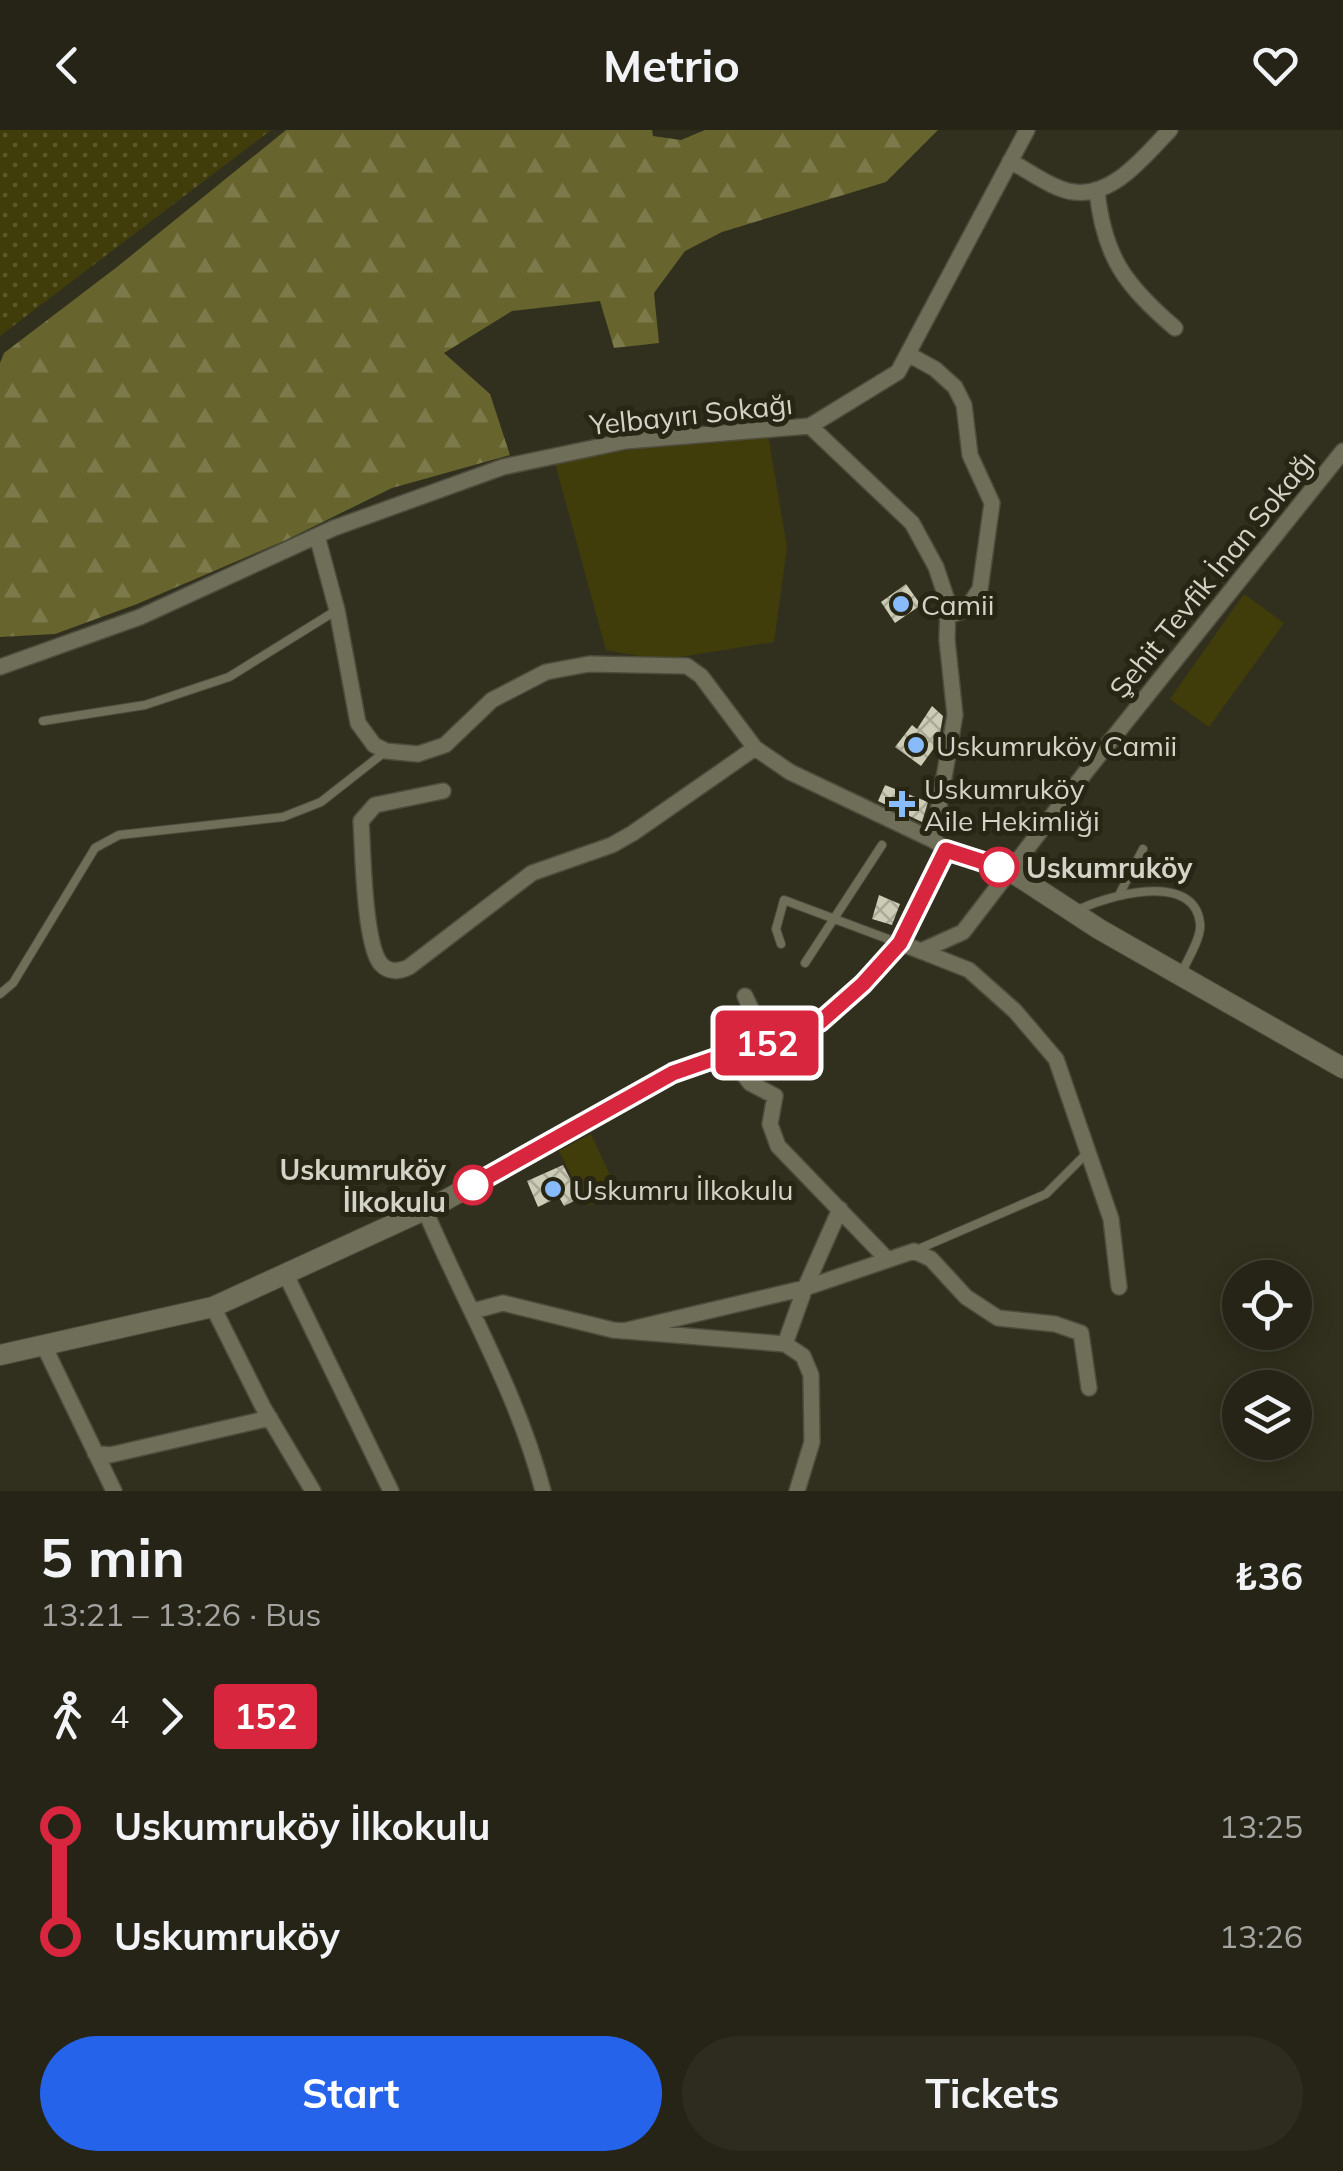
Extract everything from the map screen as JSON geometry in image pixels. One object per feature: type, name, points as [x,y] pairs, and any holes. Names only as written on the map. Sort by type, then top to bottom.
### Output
[{"type":"street","name":"Yelbayırı Sokağı","points":[[0,667],[140,617],[317,536],[503,467],[626,441],[810,426],[898,372],[1027,130]]},
{"type":"street","points":[[1010,162],[1072,192],[1097,191],[1127,174],[1170,130]]},
{"type":"street","points":[[1097,191],[1101,230],[1116,265],[1145,302],[1174,328]]},
{"type":"street","points":[[908,354],[935,369],[955,387],[964,405],[970,455],[992,503],[980,589],[966,610],[948,616]]},
{"type":"street","points":[[0,1356],[213,1308],[286,1275],[425,1210],[673,1073],[820,1022],[863,984],[900,943],[940,845],[955,715],[948,603],[936,567],[912,523],[810,426]]},
{"type":"street","name":"Şehit Tevfik İnan Sokağı","points":[[921,951],[963,932],[1343,451]]},
{"type":"street","points":[[317,536],[337,610],[358,724],[374,745],[403,754],[432,750],[454,738],[492,700],[546,672],[589,664],[687,666],[701,676],[756,748],[790,772],[940,845],[1010,871],[1181,976],[1343,1068]]},
{"type":"street","points":[[443,790],[375,805],[362,820],[370,925],[378,961],[389,970],[409,967],[532,873],[612,845],[634,833],[756,748]]},
{"type":"street","points":[[900,943],[969,970],[1015,1010],[1056,1059],[1111,1219],[1119,1286]]},
{"type":"street","points":[[745,996],[767,1043]]},
{"type":"street","points":[[727,1052],[750,1083],[775,1096],[770,1124],[778,1146],[886,1258]]},
{"type":"street","points":[[785,1344],[804,1288],[840,1208]]},
{"type":"street","points":[[425,1210],[534,1456],[543,1491]]},
{"type":"street","points":[[624,1331],[804,1288],[914,1251],[931,1259],[966,1297],[998,1318],[1055,1324],[1081,1334],[1090,1388]]},
{"type":"street","points":[[286,1275],[391,1491]]},
{"type":"street","points":[[473,1311],[502,1303],[624,1331],[785,1344],[804,1356],[810,1374],[812,1442],[797,1491]]},
{"type":"street","points":[[213,1308],[313,1491]]},
{"type":"street","points":[[44,1346],[114,1491]]},
{"type":"street","points":[[95,1453],[110,1455],[270,1418]]},
{"type":"lane","points":[[43,721],[146,705],[228,678],[337,610]]},
{"type":"lane","points":[[0,994],[13,983],[95,848],[105,841],[119,836],[283,817],[321,802],[386,751]]},
{"type":"lane","points":[[806,963],[882,845]]},
{"type":"lane","points":[[1118,895],[1143,849]]},
{"type":"lane","points":[[1074,912],[1118,895],[1169,891],[1181,894],[1200,919],[1200,929],[1181,976]]},
{"type":"lane","points":[[781,944],[776,929],[784,900],[900,943]]},
{"type":"lane","points":[[914,1251],[1046,1194],[1090,1151]]},
{"type":"shaded area","points":[[0,130],[271,130],[0,336]]},
{"type":"shaded area","points":[[768,435],[787,547],[774,642],[661,660],[606,650],[555,463],[656,445]]},
{"type":"shaded area","points":[[1244,594],[1284,623],[1209,727],[1170,699]]},
{"type":"shaded area","points":[[591,1134],[619,1195],[587,1206],[559,1151]]},
{"type":"green space","points":[[286,130],[652,130],[653,136],[681,140],[705,130],[938,130],[886,182],[722,232],[685,251],[654,293],[659,343],[614,348],[600,301],[512,311],[444,353],[490,394],[510,455],[392,488],[284,541],[137,604],[55,634],[0,637],[0,363],[4,353]]},
{"type":"building","name":"Camii","points":[[906,584],[921,605],[895,623],[881,602]]},
{"type":"building","name":"Uskumruköy Camii","points":[[932,706],[943,716],[940,733],[921,766],[895,747],[912,725],[917,729]]},
{"type":"building","name":"Uskumruköy Aile Hekimliği","points":[[885,785],[928,802],[922,822],[878,801]]},
{"type":"building","points":[[879,895],[900,904],[892,925],[872,919]]},
{"type":"building","name":"Uskumru İlkokulu","points":[[563,1165],[580,1198],[564,1206],[559,1197],[538,1207],[527,1181]]},
{"type":"bus line","name":"152","points":[[473,1185],[673,1073],[820,1022],[863,984],[900,943],[946,850],[999,867]]},
{"type":"place","name":"Camii","points":[[901,604]]},
{"type":"place","name":"Uskumruköy Camii","points":[[916,745]]},
{"type":"place","name":"Uskumruköy Aile Hekimliği","points":[[902,804]]},
{"type":"place","name":"Uskumruköy","points":[[999,867]]},
{"type":"place","name":"Uskumruköy İlkokulu","points":[[473,1185]]},
{"type":"place","name":"Uskumru İlkokulu","points":[[553,1189]]}]
